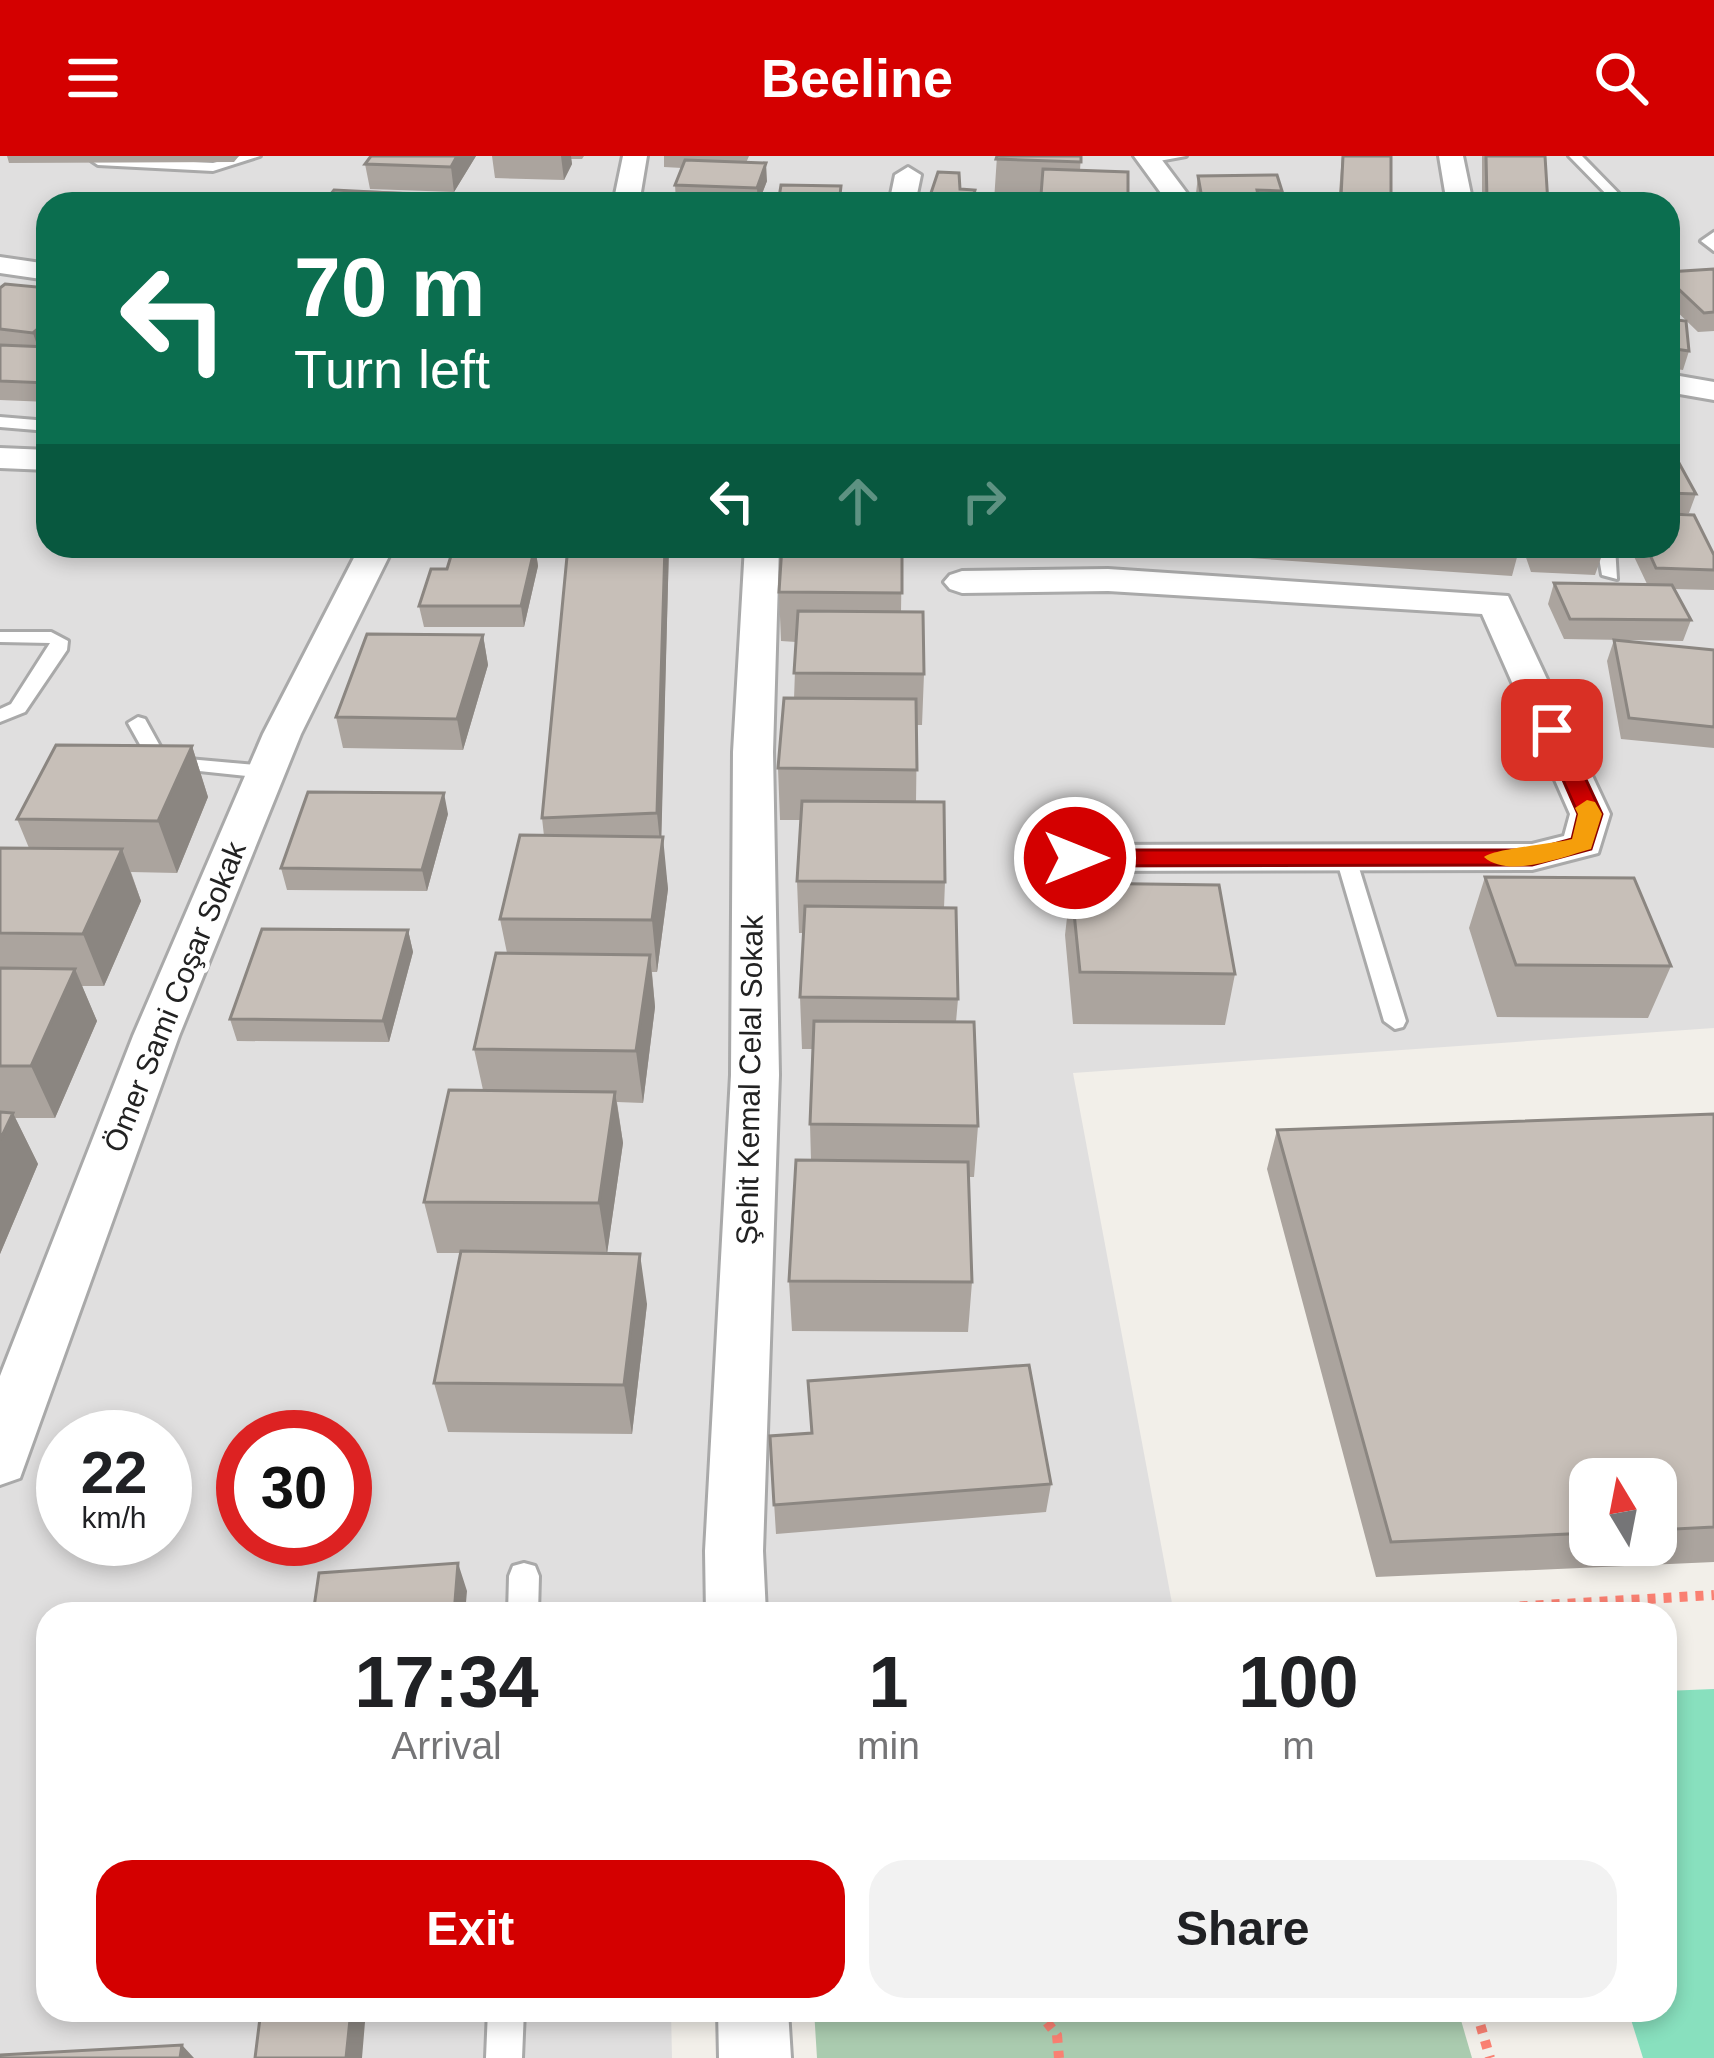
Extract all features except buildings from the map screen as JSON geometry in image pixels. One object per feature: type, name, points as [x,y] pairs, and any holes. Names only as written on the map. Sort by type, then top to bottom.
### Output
[{"type":"street","points":[[628,192],[635,156]]},
{"type":"street","points":[[1451,156],[1458,192]]},
{"type":"street","points":[[1147,158],[1173,192]]},
{"type":"street","points":[[345,192],[367,171]]},
{"type":"street","points":[[904,192],[908,175]]},
{"type":"street","points":[[0,265],[36,270]]},
{"type":"street","points":[[1708,390],[1714,431]]},
{"type":"street","points":[[0,458],[36,460]]},
{"type":"street","name":"Ömer Sami Coşar Sokak","points":[[0,1461],[23,1387],[156,1036],[266,772],[371,558]]},
{"type":"street","name":"Şehit Kemal Celal Sokak","points":[[736,1602],[755,1075],[753,752],[761,558]]},
{"type":"street","points":[[962,582],[1106,563],[1495,604],[1590,814],[1583,844],[1532,857],[1075,858]]},
{"type":"street","points":[[754,2022],[755,2058]]},
{"type":"lane","points":[[78,160],[213,167],[254,156]]},
{"type":"lane","points":[[1147,158],[1180,156]]},
{"type":"lane","points":[[1575,156],[1612,192]]},
{"type":"lane","points":[[1714,236],[1708,241],[1714,247]]},
{"type":"lane","points":[[0,422],[36,425]]},
{"type":"lane","points":[[1608,558],[1611,574]]},
{"type":"lane","points":[[0,637],[59,641],[58,650],[18,708],[0,716]]},
{"type":"lane","points":[[138,723],[159,762],[266,772]]},
{"type":"lane","points":[[1346,858],[1395,1022]]},
{"type":"lane","points":[[523,1602],[524,1576]]},
{"type":"lane","points":[[504,2058],[506,2022]]},
{"type":"path","points":[[1585,1602],[1714,1594]]},
{"type":"path","points":[[1046,2022],[1057,2035],[1060,2058]]},
{"type":"path","points":[[1480,2022],[1490,2058]]},
{"type":"shaded area","points":[[0,156],[1714,156],[1714,1028],[1073,1073],[1172,1602],[36,1602],[36,2022],[671,2022],[672,2058],[0,2058]]},
{"type":"green space","points":[[1714,1689],[1714,2058],[1643,2058],[1632,2022],[1677,2022],[1677,1691]]},
{"type":"green space","points":[[815,2022],[1462,2022],[1472,2058],[817,2058]]},
{"type":"slow traffic","points":[[1496,857],[1532,857],[1583,844],[1590,814],[1587,808]]},
{"type":"route","points":[[1075,858],[1532,857],[1583,844],[1590,814],[1552,730]]}]
